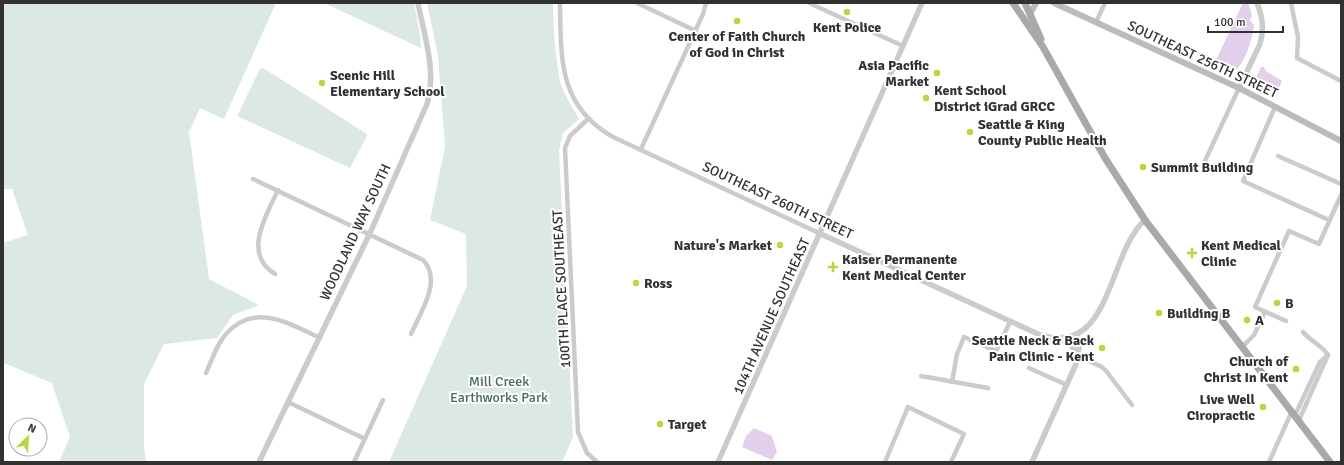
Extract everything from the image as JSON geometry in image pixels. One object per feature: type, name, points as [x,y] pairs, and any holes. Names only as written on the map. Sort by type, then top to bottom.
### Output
[{"type":"main road","points":[[1013,3],[1043,47],[1105,158],[1145,220],[1330,462]]},
{"type":"main road","points":[[1024,3],[1043,47]]},
{"type":"main road","points":[[1030,14],[1036,3]]},
{"type":"main road","name":"SOUTHEAST 256TH STREET","points":[[1054,3],[1239,88],[1341,141]]},
{"type":"main road","points":[[1020,13],[1024,14],[1035,31],[1038,33]]},
{"type":"street","name":"WOODLAND WAY SOUTH","points":[[259,462],[370,233],[427,104],[430,92],[430,70],[418,3]]},
{"type":"street","name":"SOUTHEAST 260TH STREET","points":[[560,3],[563,68],[573,98],[588,118],[602,130],[1010,322],[1046,337],[1058,338],[1075,335]]},
{"type":"street","points":[[636,3],[696,31]]},
{"type":"street","points":[[641,149],[696,31],[706,3]]},
{"type":"street","points":[[809,3],[903,46]]},
{"type":"street","name":"104TH AVENUE SOUTHEAST","points":[[718,462],[821,234],[922,3]]},
{"type":"street","points":[[1096,22],[1105,3]]},
{"type":"street","points":[[1204,165],[1260,44],[1263,24],[1257,3]]},
{"type":"street","points":[[1291,3],[1298,37],[1298,58],[1341,81]]},
{"type":"street","points":[[1275,106],[1243,181],[1329,220]]},
{"type":"street","name":"100TH PLACE SOUTHEAST","points":[[588,118],[570,136],[565,148],[578,432],[587,453],[596,462]]},
{"type":"street","points":[[1278,156],[1341,184]]},
{"type":"street","points":[[253,179],[419,257],[430,270],[431,280],[429,289],[411,334]]},
{"type":"street","points":[[275,274],[269,270],[261,260],[258,241],[263,222],[278,190]]},
{"type":"street","points":[[1286,321],[1255,308],[1289,232],[1319,244],[1341,195]]},
{"type":"street","points":[[1032,462],[1067,385],[1078,356],[1075,335],[1090,325],[1097,315],[1133,234],[1145,220]]},
{"type":"street","points":[[1242,347],[1254,335],[1265,312]]},
{"type":"street","points":[[206,373],[221,341],[227,333],[245,321],[257,318],[280,319],[320,338]]},
{"type":"street","points":[[952,382],[957,354],[964,337],[996,351],[1010,322]]},
{"type":"street","points":[[1269,462],[1328,355],[1325,350],[1308,338],[1303,332]]},
{"type":"street","points":[[1058,338],[1070,343],[1078,356],[1102,367],[1132,405]]},
{"type":"street","points":[[1029,368],[1067,385]]},
{"type":"street","points":[[921,376],[988,388]]},
{"type":"street","points":[[354,462],[384,400]]},
{"type":"street","points":[[288,402],[365,439]]},
{"type":"street","points":[[885,462],[908,407],[964,434],[951,462]]},
{"type":"green space","points":[[3,3],[276,3],[224,119],[200,108],[189,132],[209,279],[259,305],[233,315],[217,338],[164,344],[144,384],[144,448],[146,462],[59,462],[70,437],[52,383],[4,363],[3,243],[28,235],[12,189],[3,189]]},
{"type":"green space","points":[[324,3],[414,3],[421,48]]},
{"type":"green space","name":"Mill Creek Earthworks Park","points":[[427,3],[553,3],[554,40],[560,83],[579,119],[563,133],[559,150],[573,437],[562,462],[389,462],[467,286],[466,234],[430,220],[445,147],[438,56]]},
{"type":"green space","points":[[263,68],[367,134],[350,168],[237,116],[260,69]]},
{"type":"shaded area","points":[[1243,3],[1248,3],[1252,15],[1250,20],[1254,25],[1245,57],[1242,63],[1234,71],[1216,60]]},
{"type":"shaded area","points":[[1261,67],[1264,67],[1266,71],[1282,81],[1277,92],[1256,82],[1255,80]]},
{"type":"shaded area","points":[[754,428],[772,436],[777,452],[772,460],[742,447],[746,436]]},
{"type":"place","name":"Kent Police","points":[[847,12]]},
{"type":"place","name":"Center of Faith Church of God in Christ","points":[[737,21]]},
{"type":"place","name":"Asia Pacific Market","points":[[937,73]]},
{"type":"place","name":"Scenic Hill Elementary School","points":[[322,83]]},
{"type":"place","name":"Kent School District iGrad GRCC","points":[[926,98]]},
{"type":"place","name":"Seattle & King County Public Health","points":[[970,132]]},
{"type":"place","name":"Summit Building","points":[[1143,167]]},
{"type":"place","name":"Nature's Market","points":[[780,245]]},
{"type":"place","name":"Kent Medical Clinic","points":[[1192,253]]},
{"type":"place","name":"Kaiser Permanente Kent Medical Center","points":[[833,267]]},
{"type":"place","name":"Ross","points":[[636,283]]},
{"type":"place","name":"B","points":[[1277,303]]},
{"type":"place","name":"Building B","points":[[1159,313]]},
{"type":"place","name":"A","points":[[1247,320]]},
{"type":"place","name":"Seattle Neck & Back Pain Clinic - Kent","points":[[1102,348]]},
{"type":"place","name":"Church of Christ In Kent","points":[[1296,369]]},
{"type":"place","name":"Live Well Ciropractic","points":[[1263,407]]},
{"type":"place","name":"Target","points":[[660,424]]}]
